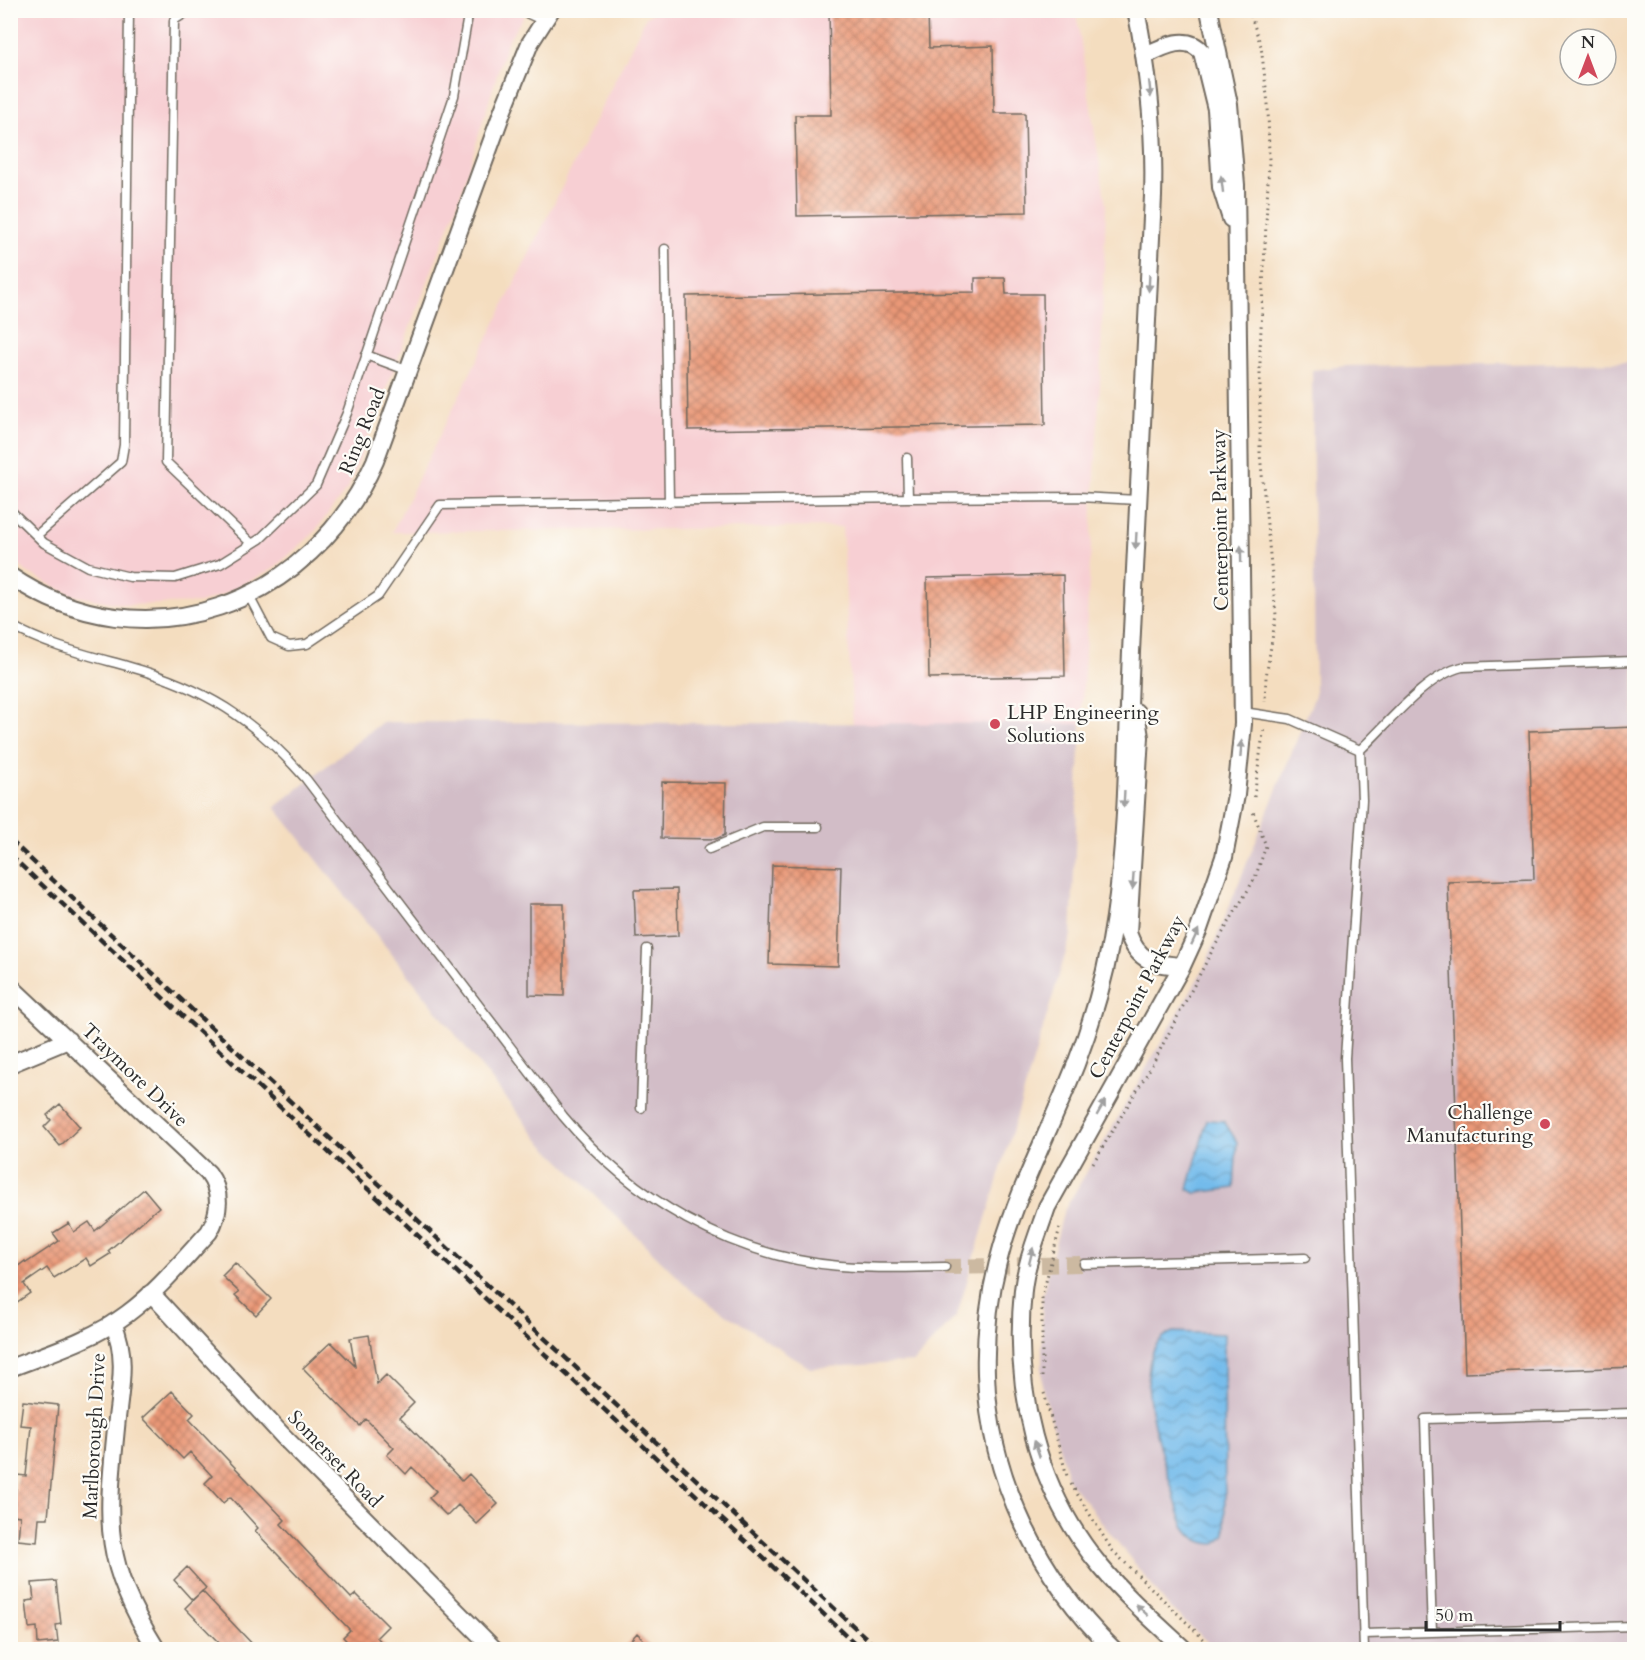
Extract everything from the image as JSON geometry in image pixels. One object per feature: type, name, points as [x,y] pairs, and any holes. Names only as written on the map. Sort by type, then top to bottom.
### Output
[{"type":"street","name":"Centerpoint Parkway","points":[[1114,1650],[1078,1611],[1050,1574],[1027,1534],[1009,1491],[990,1418],[985,1333],[991,1286],[1003,1237],[1076,1065],[1093,1018],[1115,918],[1130,676],[1154,154],[1146,55],[1136,10]]},
{"type":"street","name":"Centerpoint Parkway","points":[[1185,1650],[1101,1567],[1059,1506],[1035,1444],[1023,1392],[1020,1348],[1023,1288],[1047,1207],[1182,966],[1199,929],[1224,857],[1236,795],[1244,712],[1238,240],[1230,114],[1222,65],[1209,10]]},
{"type":"street","name":"Ring Road","points":[[10,576],[64,604],[121,616],[154,618],[187,614],[219,607],[249,596],[306,559],[330,535],[350,509],[375,461],[503,110],[530,44],[547,16]]},
{"type":"street","points":[[1146,55],[1166,45],[1185,42],[1197,46],[1202,52],[1216,109],[1221,187],[1238,240]]},
{"type":"street","points":[[1130,676],[1140,737],[1128,933],[1133,949],[1145,958],[1157,964],[1182,966]]},
{"type":"street","name":"Traymore Drive","points":[[10,986],[208,1173],[216,1190],[218,1202],[216,1217],[209,1232],[151,1293]]},
{"type":"street","points":[[10,1064],[68,1040]]},
{"type":"street","points":[[10,1368],[113,1323],[151,1293]]},
{"type":"street","name":"Somerset Road","points":[[151,1293],[283,1436],[495,1650]]},
{"type":"street","name":"Marlborough Drive","points":[[113,1323],[121,1345],[122,1364],[109,1500],[111,1538],[116,1567],[126,1595],[157,1650]]},
{"type":"lane","points":[[37,535],[121,462],[124,445],[129,10]]},
{"type":"lane","points":[[190,10],[174,20],[166,462],[252,544]]},
{"type":"lane","points":[[10,510],[44,543],[88,567],[130,577],[175,578],[220,564],[252,544],[316,485],[347,413],[454,96],[469,10]]},
{"type":"lane","points":[[520,10],[547,16]]},
{"type":"lane","points":[[664,249],[669,502]]},
{"type":"lane","points":[[366,355],[409,371]]},
{"type":"lane","points":[[908,458],[908,498]]},
{"type":"lane","points":[[249,596],[272,638],[289,646],[307,644],[378,596],[440,505],[908,498],[1079,497],[1138,500]]},
{"type":"lane","points":[[10,624],[44,642],[176,683],[217,701],[263,733],[306,779],[569,1122],[605,1162],[631,1185],[698,1226],[773,1254],[840,1266],[945,1267]]},
{"type":"lane","points":[[1365,1650],[1345,1058],[1362,800],[1360,750],[1433,680],[1451,669],[1635,661]]},
{"type":"lane","points":[[1244,712],[1290,719],[1360,750]]},
{"type":"lane","points":[[709,849],[763,827],[818,827]]},
{"type":"lane","points":[[641,1108],[647,949]]},
{"type":"lane","points":[[1084,1264],[1305,1258]]},
{"type":"lane","points":[[1432,1632],[1425,1419],[1635,1413]]},
{"type":"lane","points":[[1364,1634],[1635,1626]]},
{"type":"path","points":[[1249,10],[1261,46],[1268,104],[1269,161],[1260,350],[1260,454],[1276,615],[1266,678]]},
{"type":"path","points":[[1092,1164],[1150,1067],[1212,951],[1255,878],[1266,846],[1251,807],[1262,752]]},
{"type":"path","points":[[1061,1223],[1042,1297],[1042,1386],[1069,1481],[1112,1550],[1215,1650]]},
{"type":"shaded area","points":[[658,10],[1076,11],[1106,205],[1100,383],[1081,724],[853,724],[842,527],[392,532],[646,17]]},
{"type":"shaded area","points":[[10,11],[527,11],[507,42],[459,200],[349,486],[313,534],[273,569],[222,595],[200,603],[126,605],[71,595],[27,572],[11,559]]},
{"type":"shaded area","points":[[1634,362],[1634,1649],[1215,1649],[1168,1606],[1069,1481],[1042,1387],[1042,1297],[1063,1213],[1205,966],[1315,695],[1312,370],[1346,366]]},
{"type":"shaded area","points":[[382,722],[1081,724],[1071,935],[957,1315],[914,1362],[810,1368],[694,1293],[540,1141],[275,807]]},
{"type":"water","points":[[1207,1120],[1224,1121],[1237,1142],[1234,1188],[1195,1193],[1188,1189]]},
{"type":"water","points":[[1173,1332],[1224,1334],[1225,1534],[1216,1544],[1198,1540],[1185,1527],[1155,1428],[1148,1379],[1151,1358],[1158,1342]]},
{"type":"building","points":[[829,10],[928,10],[929,48],[993,46],[994,113],[1025,113],[1027,212],[797,216],[795,115],[831,115]]},
{"type":"building","points":[[975,278],[1005,278],[1006,294],[1043,294],[1045,425],[688,430],[686,296],[975,292]]},
{"type":"building","points":[[1063,575],[1065,676],[929,678],[927,578]]},
{"type":"building","name":"Challenge Manufacturing","points":[[1635,727],[1635,1367],[1465,1373],[1448,882],[1534,879],[1529,731]]},
{"type":"building","points":[[662,782],[726,783],[725,835],[716,839],[661,838]]},
{"type":"building","points":[[772,865],[841,867],[838,966],[769,964]]},
{"type":"building","points":[[677,889],[678,936],[636,938],[634,890]]},
{"type":"building","points":[[529,904],[564,904],[564,996],[529,995]]},
{"type":"building","points":[[60,1104],[80,1127],[60,1146],[44,1127],[51,1120],[47,1115]]},
{"type":"building","points":[[144,1189],[159,1207],[108,1251],[110,1254],[91,1266],[86,1258],[54,1278],[47,1268],[24,1284],[30,1293],[10,1307],[10,1267],[13,1270],[59,1241],[53,1233],[69,1223],[74,1232],[89,1222],[95,1231]]},
{"type":"building","points":[[235,1263],[271,1299],[256,1315],[235,1295],[239,1292],[222,1276]]},
{"type":"building","points":[[369,1335],[377,1384],[386,1375],[414,1403],[400,1417],[462,1481],[469,1474],[498,1504],[477,1524],[458,1505],[447,1516],[429,1498],[436,1491],[412,1467],[406,1474],[387,1455],[394,1448],[366,1419],[360,1426],[303,1368],[331,1342],[355,1366],[350,1338]]},
{"type":"building","points":[[172,1391],[194,1414],[189,1419],[285,1520],[281,1524],[351,1598],[356,1594],[388,1626],[377,1637],[388,1650],[355,1650],[343,1637],[350,1630],[255,1531],[258,1528],[230,1497],[223,1503],[205,1483],[212,1476],[190,1452],[183,1459],[143,1418]]},
{"type":"building","points":[[23,1401],[58,1405],[48,1518],[39,1518],[37,1542],[18,1540],[20,1516],[13,1515],[17,1475],[26,1476],[31,1426],[20,1425]]},
{"type":"building","points":[[187,1567],[206,1588],[192,1600],[174,1580]]},
{"type":"building","points":[[56,1581],[61,1624],[56,1625],[58,1642],[38,1644],[37,1627],[29,1628],[26,1601],[34,1600],[32,1583]]},
{"type":"building","points":[[202,1591],[258,1650],[226,1650],[185,1608]]},
{"type":"building","points":[[637,1633],[654,1650],[622,1650]]},
{"type":"tunnel","points":[[945,1267],[1084,1264]]},
{"type":"railway","points":[[10,840],[879,1650]]},
{"type":"railway","points":[[10,855],[862,1650]]},
{"type":"place","name":"LHP Engineering Solutions","points":[[995,724]]},
{"type":"place","name":"Challenge Manufacturing","points":[[1545,1124]]}]
